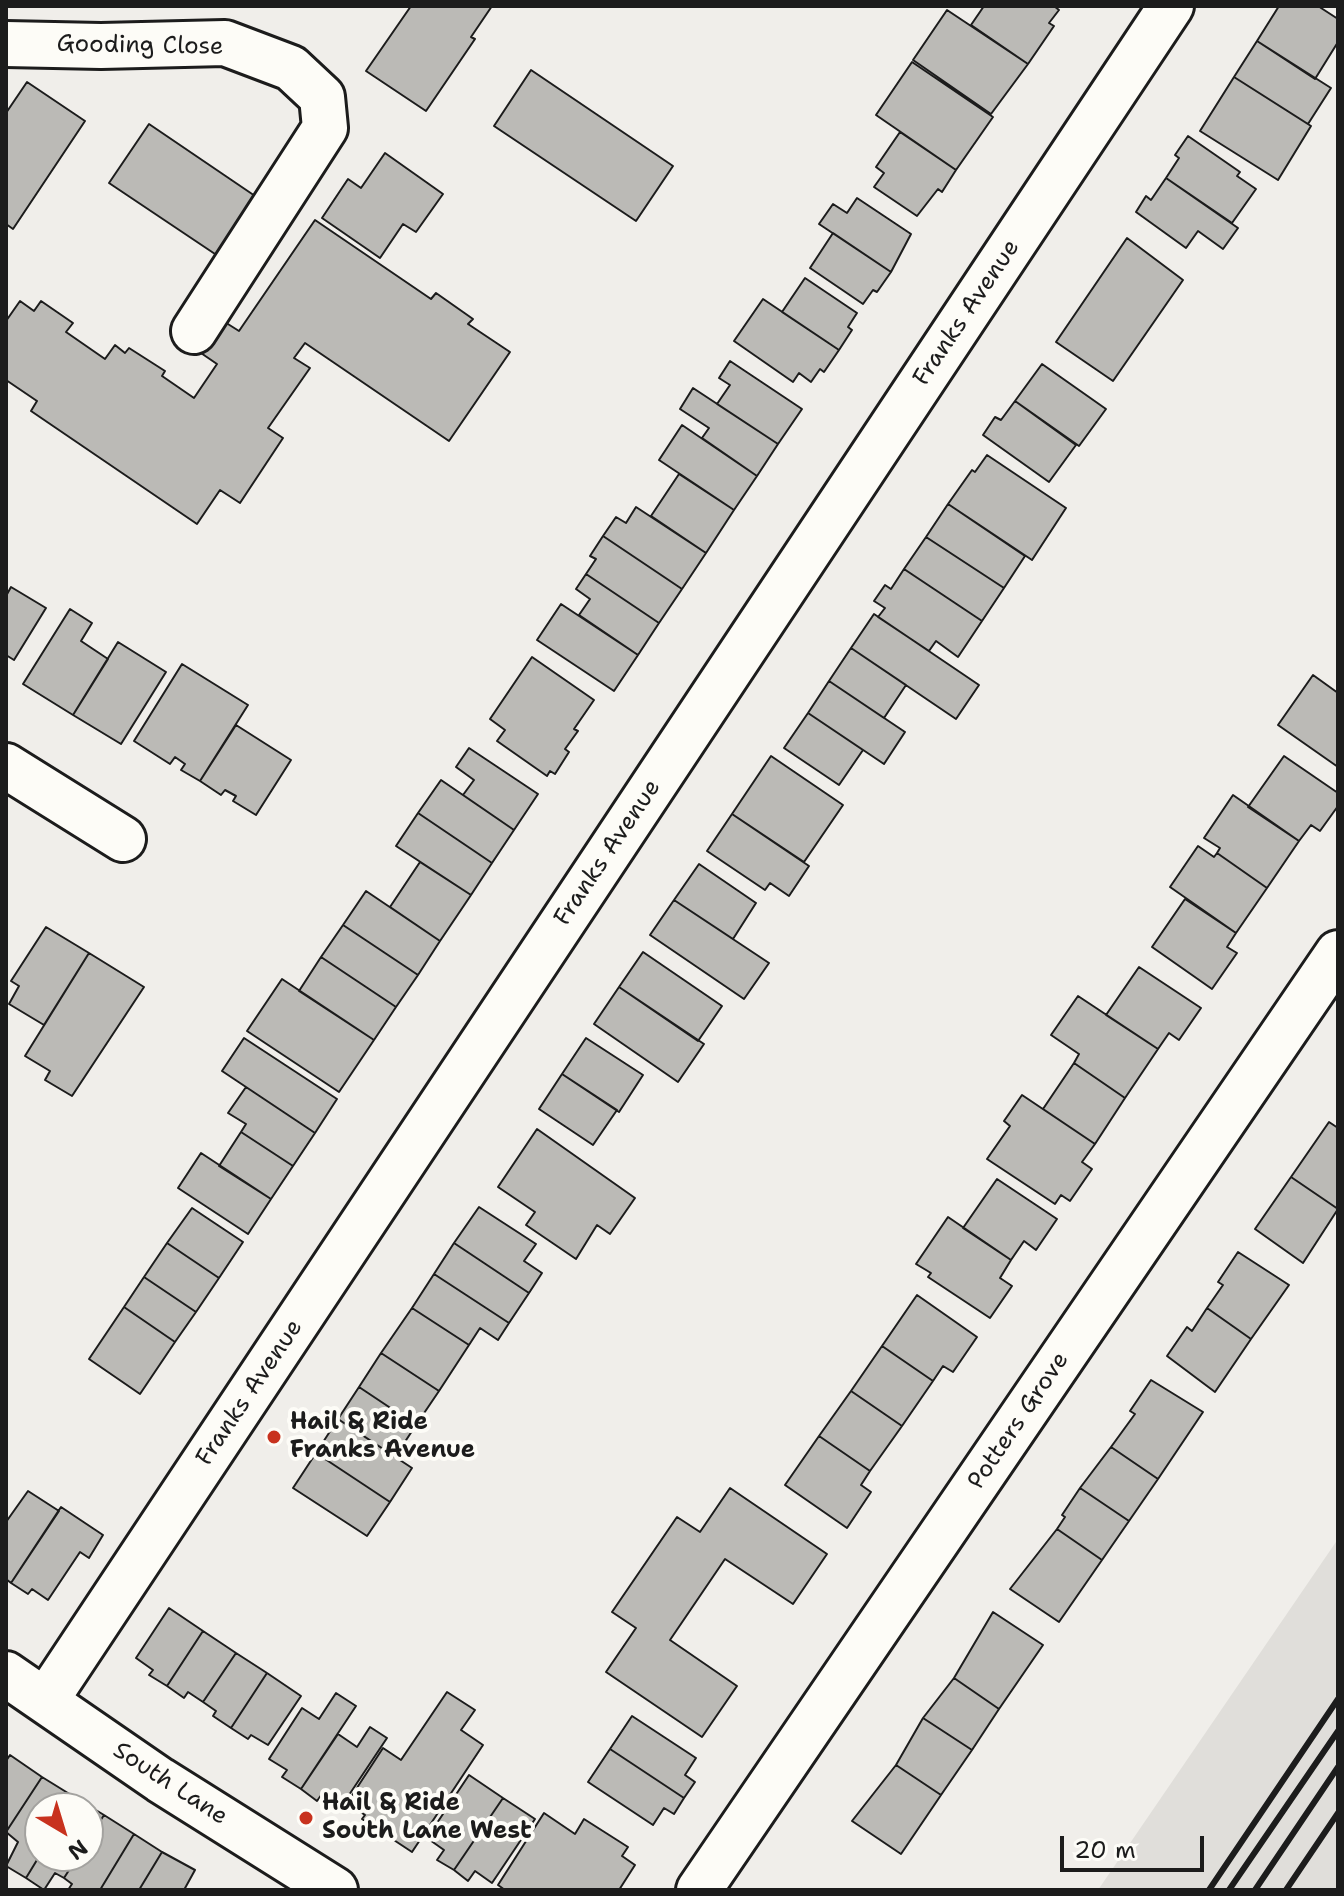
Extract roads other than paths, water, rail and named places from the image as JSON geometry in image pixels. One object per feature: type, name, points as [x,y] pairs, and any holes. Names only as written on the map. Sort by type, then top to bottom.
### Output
[{"type":"street","name":"Franks Avenue","points":[[46,1700],[1171,6]]},
{"type":"street","name":"Gooding Close","points":[[6,44],[101,46],[225,43],[291,68],[322,97],[325,128],[194,331]]},
{"type":"street","points":[[6,766],[123,839]]},
{"type":"street","name":"Potters Grove","points":[[699,1890],[1338,953]]},
{"type":"street","name":"South Lane","points":[[6,1674],[160,1780],[335,1890]]},
{"type":"railway","points":[[1209,1890],[1338,1699]]},
{"type":"railway","points":[[1229,1890],[1338,1731]]},
{"type":"railway","points":[[1255,1890],[1338,1767]]},
{"type":"railway","points":[[1286,1890],[1338,1813]]},
{"type":"place","name":"Hail & Ride Franks Avenue","points":[[274,1437]]},
{"type":"place","name":"Hail & Ride South Lane West","points":[[306,1818]]}]
